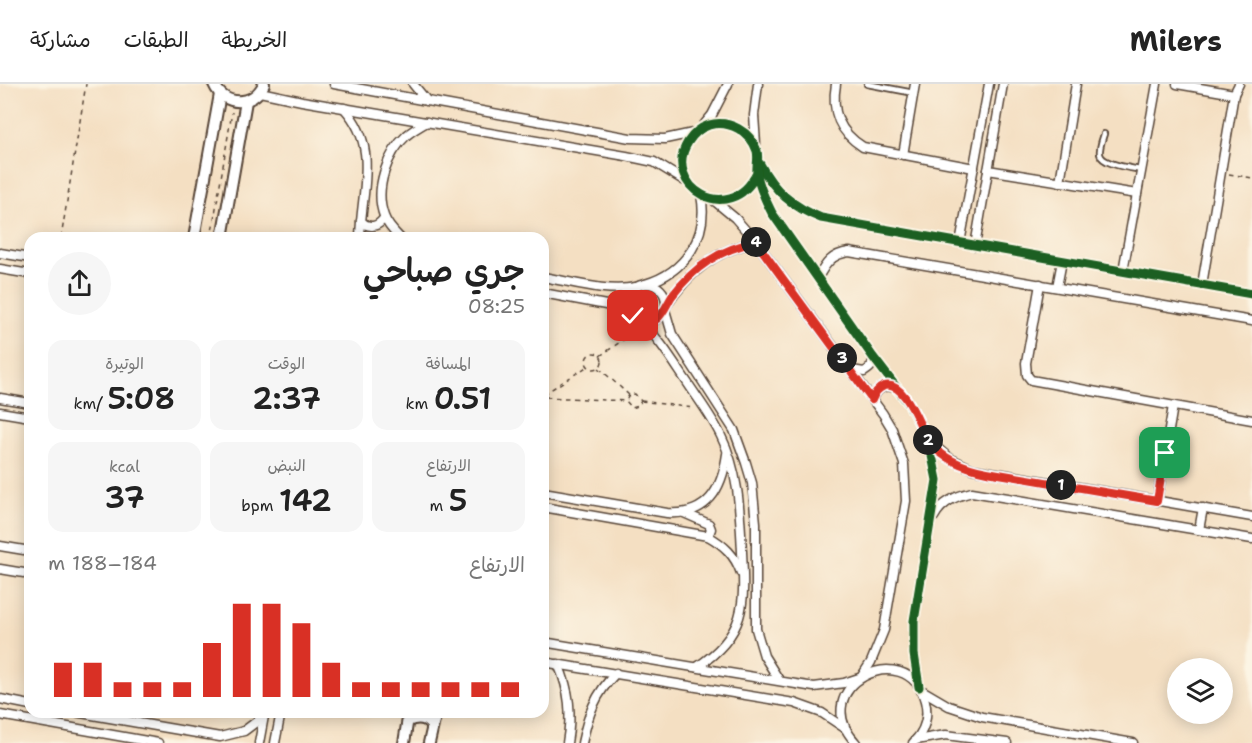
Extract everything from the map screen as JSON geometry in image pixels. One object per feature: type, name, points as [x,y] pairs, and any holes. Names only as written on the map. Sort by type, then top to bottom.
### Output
[{"type":"street","points":[[334,84],[630,138],[665,139],[699,130],[711,124],[723,124],[734,126],[744,132],[752,140],[756,150]]},
{"type":"street","points":[[413,84],[427,101]]},
{"type":"street","points":[[688,183],[682,165],[685,146],[712,115],[728,84]]},
{"type":"street","points":[[711,199],[723,200],[744,192],[757,173],[754,116],[758,84]]},
{"type":"street","points":[[836,84],[834,107],[837,120],[843,131],[863,147],[974,168]]},
{"type":"street","points":[[960,243],[988,84]]},
{"type":"street","points":[[975,246],[1003,84]]},
{"type":"street","points":[[1060,182],[1076,84]]},
{"type":"street","points":[[1123,271],[1157,84]]},
{"type":"street","points":[[1177,84],[1234,94]]},
{"type":"street","points":[[1231,84],[1234,94]]},
{"type":"street","points":[[1202,285],[1234,94],[1239,84]]},
{"type":"street","points":[[214,87],[229,100],[246,101]]},
{"type":"street","points":[[195,232],[214,87]]},
{"type":"street","points":[[223,232],[246,101],[262,88],[343,108],[654,162],[678,175],[701,195],[711,199],[735,218],[756,242],[851,370],[892,429],[899,446],[905,473],[906,501],[884,630],[872,662],[847,692],[843,701],[843,720],[851,738]]},
{"type":"street","points":[[903,155],[914,89]]},
{"type":"street","points":[[343,108],[359,128],[366,151],[360,232]]},
{"type":"street","points":[[395,232],[384,218],[381,207],[383,175],[389,159],[408,133],[427,122]]},
{"type":"street","points":[[626,156],[631,149],[630,138]]},
{"type":"street","points":[[758,162],[777,191],[798,207],[821,218],[1252,294]]},
{"type":"street","points":[[988,171],[1137,194]]},
{"type":"street","points":[[757,173],[772,213],[873,357],[909,404],[929,441],[937,480],[914,621],[914,654],[919,688],[926,705],[927,715],[925,724],[914,741]]},
{"type":"street","points":[[549,278],[604,289],[626,289],[655,281],[675,270],[692,250],[699,237],[704,209],[701,195]]},
{"type":"street","points":[[361,221],[374,226],[384,218]]},
{"type":"street","points":[[549,294],[606,305],[639,321],[651,322],[662,315],[689,276],[711,258],[740,245],[756,242]]},
{"type":"street","points":[[818,278],[827,262],[834,256],[849,252],[1252,321]]},
{"type":"street","points":[[0,253],[24,257]]},
{"type":"street","points":[[1057,287],[1062,261]]},
{"type":"street","points":[[0,268],[24,273]]},
{"type":"street","points":[[697,667],[720,649],[729,638],[742,612],[744,581],[737,489],[727,450],[706,410],[660,342],[629,311],[628,297],[640,285],[650,284],[664,295],[672,334],[726,417],[746,463],[753,494],[756,523],[756,615],[759,642],[770,669],[781,681],[785,691],[780,701]]},
{"type":"street","points":[[1040,284],[1026,363],[1027,375],[1031,380],[1252,420]]},
{"type":"street","points":[[851,370],[864,372],[870,369],[873,357]]},
{"type":"street","points":[[872,400],[875,392],[881,387],[897,388]]},
{"type":"street","points":[[0,398],[24,402]]},
{"type":"street","points":[[1157,501],[1173,406]]},
{"type":"street","points":[[0,412],[24,416]]},
{"type":"street","points":[[929,441],[949,458],[973,469],[1252,517]]},
{"type":"street","points":[[684,513],[706,503],[715,494],[721,481],[727,450]]},
{"type":"street","points":[[549,492],[667,513],[684,513],[709,524],[711,532],[708,536]]},
{"type":"street","points":[[931,523],[937,511],[947,501],[972,492],[1252,539]]},
{"type":"street","points":[[549,508],[708,536],[721,543],[732,554],[744,581]]},
{"type":"street","points":[[1199,530],[1203,508]]},
{"type":"street","points":[[0,546],[24,550]]},
{"type":"street","points":[[0,569],[24,573]]},
{"type":"street","points":[[742,612],[748,618],[756,615]]},
{"type":"street","points":[[549,643],[814,687],[829,686],[879,670],[888,670],[905,675],[919,688],[949,706],[982,717],[1133,743]]},
{"type":"street","points":[[549,663],[780,701],[815,710],[851,738]]},
{"type":"street","points":[[558,664],[567,690],[571,721],[567,743]]},
{"type":"street","points":[[582,743],[597,695],[616,674]]},
{"type":"street","points":[[0,699],[24,704]]},
{"type":"street","points":[[0,716],[158,743]]},
{"type":"street","points":[[105,718],[210,739],[232,736],[243,731],[259,718]]},
{"type":"street","points":[[259,743],[263,718]]},
{"type":"street","points":[[275,743],[280,718]]},
{"type":"street","points":[[404,743],[408,718]]},
{"type":"street","points":[[419,718],[425,719],[432,726]]},
{"type":"street","points":[[429,743],[434,718]]},
{"type":"street","points":[[571,721],[578,721],[586,725]]},
{"type":"street","points":[[914,741],[946,735],[1007,743]]},
{"type":"lane","points":[[867,84],[914,89]]},
{"type":"lane","points":[[1104,134],[1100,154],[1103,160],[1141,170]]},
{"type":"path","points":[[62,232],[86,84]]},
{"type":"path","points":[[212,232],[231,107]]},
{"type":"path","points":[[1221,172],[1252,178]]},
{"type":"path","points":[[196,222],[213,225]]},
{"type":"path","points":[[600,356],[639,321]]},
{"type":"path","points":[[594,353],[600,356],[602,362],[599,367],[593,369],[588,366],[588,356],[594,353]]},
{"type":"path","points":[[549,391],[588,366]]},
{"type":"path","points":[[599,367],[629,395]]},
{"type":"path","points":[[549,394],[626,401]]},
{"type":"path","points":[[629,395],[635,394],[640,401],[706,410]]},
{"type":"path","points":[[626,401],[629,395]]},
{"type":"path","points":[[626,401],[629,406],[635,408],[640,401]]},
{"type":"cycle path","points":[[757,173],[745,190],[731,198],[716,199],[702,195],[691,185],[683,173],[682,158],[692,136],[709,125],[731,126],[750,138],[757,151],[759,184],[772,213],[873,357],[909,404],[929,441],[937,480],[914,621],[914,654],[919,687]]},
{"type":"cycle path","points":[[760,164],[765,174],[785,197],[821,218],[1252,294]]},
{"type":"route","points":[[633,316],[645,322],[657,319],[681,285],[698,267],[725,250],[756,242],[872,400],[875,392],[881,387],[897,388],[920,422],[929,441],[960,465],[987,472],[1157,501],[1165,453]]}]
